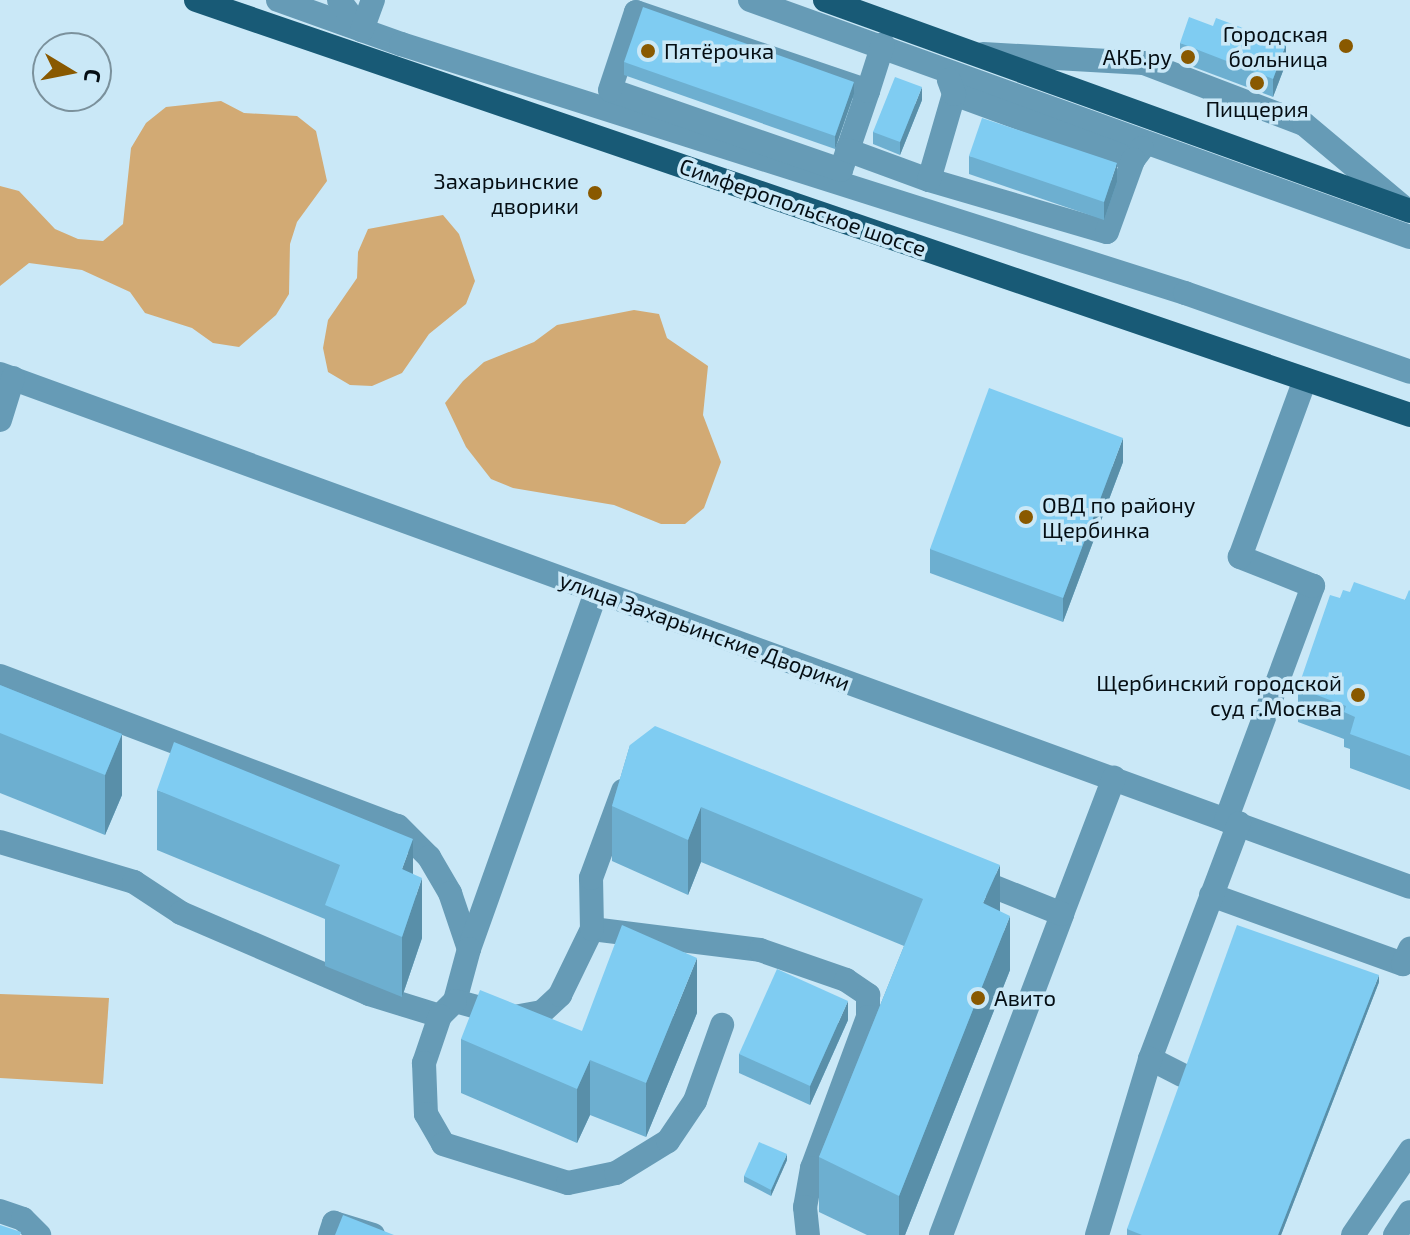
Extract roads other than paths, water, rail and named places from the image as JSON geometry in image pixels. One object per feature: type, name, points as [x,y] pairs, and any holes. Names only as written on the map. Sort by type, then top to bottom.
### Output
[{"type":"main road","name":"Симферопольское шоссе","points":[[196,0],[1410,415]]},
{"type":"main road","points":[[825,0],[1408,211]]},
{"type":"street","points":[[278,0],[362,30],[1185,293],[1410,372]]},
{"type":"street","points":[[339,0],[362,30]]},
{"type":"street","points":[[362,30],[373,0]]},
{"type":"street","points":[[750,0],[883,44],[1410,237]]},
{"type":"street","points":[[868,91],[636,12],[610,90],[841,170],[868,91],[883,44]]},
{"type":"street","points":[[972,53],[1144,63],[1304,124],[1408,211]]},
{"type":"street","points":[[929,180],[954,94],[944,66]]},
{"type":"street","points":[[954,94],[1133,160]]},
{"type":"street","points":[[847,150],[929,180],[1107,232],[1133,160],[1148,140]]},
{"type":"street","points":[[0,420],[7,376]]},
{"type":"street","name":"улица Захарьинские Дворики","points":[[7,376],[1410,887]]},
{"type":"street","points":[[1097,1235],[1150,1059],[1211,895],[1232,822],[1313,586],[1240,557],[1305,379]]},
{"type":"street","points":[[596,592],[469,949],[424,1063],[422,1095],[443,1144],[568,1183],[616,1173],[668,1141],[695,1101],[722,1025]]},
{"type":"street","points":[[0,676],[398,826],[429,857],[443,881],[469,949]]},
{"type":"street","points":[[0,842],[134,882],[181,913],[369,994],[514,1017],[542,1012],[560,995],[592,929],[591,878],[632,766]]},
{"type":"street","points":[[941,1235],[1114,778]]},
{"type":"street","points":[[946,867],[1062,914]]},
{"type":"street","points":[[1211,895],[1403,964],[1410,949]]},
{"type":"street","points":[[592,929],[760,950],[846,980],[868,995],[868,1017],[812,1168],[805,1207],[808,1235]]},
{"type":"street","points":[[1150,1059],[1182,1075]]},
{"type":"street","points":[[1353,1235],[1410,1151]]},
{"type":"street","points":[[0,1211],[32,1225],[39,1235]]},
{"type":"street","points":[[1395,1235],[1410,1212]]},
{"type":"street","points":[[330,1235],[334,1223],[373,1235]]},
{"type":"place","name":"Городская больница","points":[[1346,46]]},
{"type":"place","name":"Пятёрочка","points":[[648,51]]},
{"type":"place","name":"АКБ.ру","points":[[1188,57]]},
{"type":"place","name":"Пиццерия","points":[[1257,83]]},
{"type":"place","name":"Захарьинские дворики","points":[[595,193]]},
{"type":"place","name":"ОВД по району Щербинка","points":[[1026,517]]},
{"type":"place","name":"Щербинский городской суд г.Москва","points":[[1358,695]]},
{"type":"place","name":"Авито","points":[[978,998]]}]
